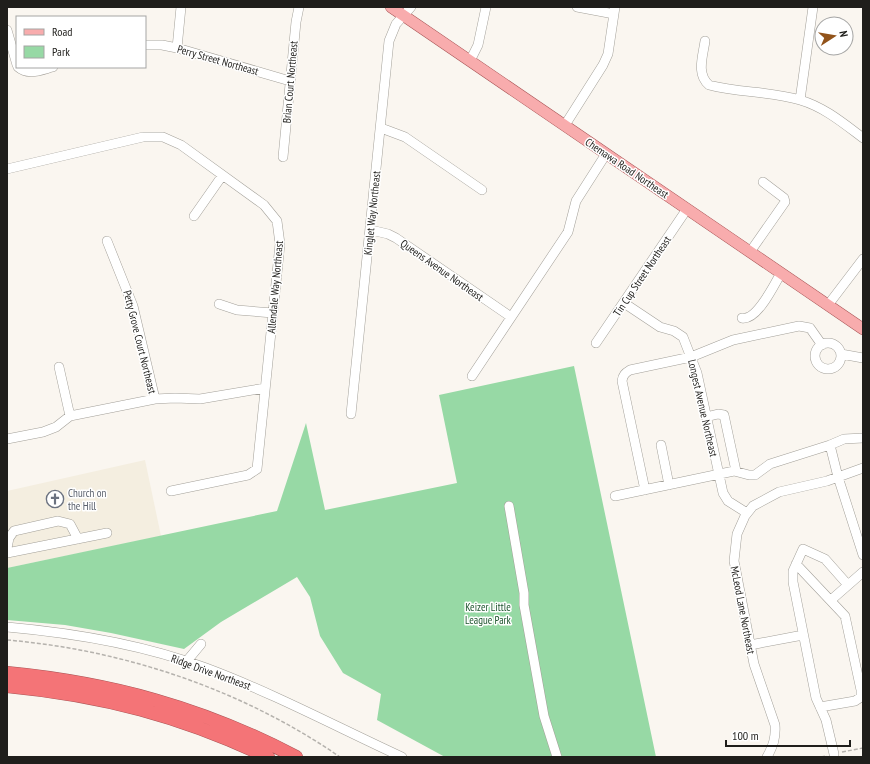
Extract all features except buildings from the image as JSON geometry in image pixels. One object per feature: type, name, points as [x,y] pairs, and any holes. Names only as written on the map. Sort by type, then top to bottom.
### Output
[{"type":"highway","points":[[7,673],[80,682],[155,699],[224,723],[296,757]]},
{"type":"highway","points":[[7,686],[70,693],[132,706],[177,718],[218,734],[268,757]]},
{"type":"main road","name":"Chemawa Road Northeast","points":[[391,7],[407,11],[470,61],[863,329]]},
{"type":"street","points":[[177,48],[181,7]]},
{"type":"street","name":"Brian Court Northeast","points":[[283,157],[296,22],[300,7]]},
{"type":"street","points":[[470,61],[478,45],[486,7]]},
{"type":"street","points":[[565,125],[603,66],[608,54],[614,11],[577,7]]},
{"type":"street","points":[[800,100],[813,7]]},
{"type":"street","name":"Kinglet Way Northeast","points":[[351,414],[389,41],[392,30],[407,11]]},
{"type":"street","points":[[7,30],[16,58]]},
{"type":"street","points":[[705,41],[701,70],[702,77],[709,85],[800,100],[834,116],[863,138]]},
{"type":"street","name":"Perry Street Northeast","points":[[146,45],[162,45],[177,48],[290,80]]},
{"type":"street","points":[[19,68],[32,72],[49,68]]},
{"type":"street","points":[[381,128],[405,137],[482,190]]},
{"type":"street","name":"Allendale Way Northeast","points":[[7,168],[154,136],[169,139],[180,145],[264,205],[277,221],[280,244],[257,469],[248,475],[172,491]]},
{"type":"street","points":[[472,376],[568,232],[576,201],[606,154]]},
{"type":"street","points":[[194,216],[222,176]]},
{"type":"street","points":[[750,252],[785,202],[784,198],[763,182]]},
{"type":"street","name":"Tin Cup Street Northeast","points":[[596,343],[687,209]]},
{"type":"street","name":"Queens Avenue Northeast","points":[[370,230],[388,234],[396,238],[511,317]]},
{"type":"street","name":"Petty Grove Court Northeast","points":[[107,241],[133,306],[155,399]]},
{"type":"street","points":[[828,305],[863,259]]},
{"type":"street","points":[[742,318],[746,319],[754,315],[781,273]]},
{"type":"street","name":"Longest Avenue Northeast","points":[[624,303],[660,327],[679,333],[683,337],[697,373],[723,493],[728,501],[747,512]]},
{"type":"street","points":[[219,304],[237,310],[273,313]]},
{"type":"street","points":[[645,490],[623,376],[630,370],[691,358],[733,340],[799,326],[810,328],[822,345]]},
{"type":"street","points":[[822,345],[834,345],[840,354],[839,362],[834,368],[825,369],[821,367],[815,356],[818,348],[822,345]]},
{"type":"street","points":[[840,354],[863,358]]},
{"type":"street","points":[[59,367],[70,416]]},
{"type":"street","points":[[7,439],[56,427],[70,416],[155,399],[200,399],[265,388]]},
{"type":"street","points":[[706,417],[718,414],[724,415],[736,471]]},
{"type":"street","points":[[615,496],[736,471],[749,475],[755,475],[770,464],[830,445],[844,439],[863,438]]},
{"type":"street","points":[[661,445],[669,485]]},
{"type":"street","points":[[830,445],[838,477],[863,555]]},
{"type":"street","points":[[747,512],[753,506],[779,492],[838,477],[863,468]]},
{"type":"street","points":[[509,506],[524,593],[524,604],[544,716],[557,757]]},
{"type":"street","name":"McLeod Lane Northeast","points":[[747,512],[738,534],[734,561],[754,664],[775,725],[776,735],[767,757]]},
{"type":"street","points":[[7,548],[10,532],[18,529],[64,521],[70,524],[78,539]]},
{"type":"street","points":[[7,554],[107,533]]},
{"type":"street","points":[[834,754],[826,720],[816,698],[793,582],[792,572],[803,549],[820,555],[825,559],[848,585]]},
{"type":"street","points":[[796,564],[845,616],[862,694],[861,697],[855,701],[820,707]]},
{"type":"street","points":[[831,600],[863,572]]},
{"type":"street","name":"Ridge Drive Northeast","points":[[7,627],[75,634],[149,650],[186,662],[266,693],[402,757]]},
{"type":"street","points":[[750,645],[803,635]]},
{"type":"street","points":[[186,662],[202,644]]},
{"type":"path","points":[[7,640],[72,649],[139,664],[184,679],[265,712],[292,726],[340,757]]},
{"type":"shaded area","points":[[145,460],[161,536],[7,568],[7,491]]},
{"type":"green space","name":"Keizer Little League Park","points":[[574,366],[656,757],[445,757],[377,720],[381,694],[343,673],[320,636],[310,597],[297,577],[221,622],[184,649],[111,633],[65,625],[7,620],[7,568],[277,511],[306,423],[325,510],[457,483],[439,395]]},
{"type":"place","name":"Church on the Hill","points":[[55,499]]}]
